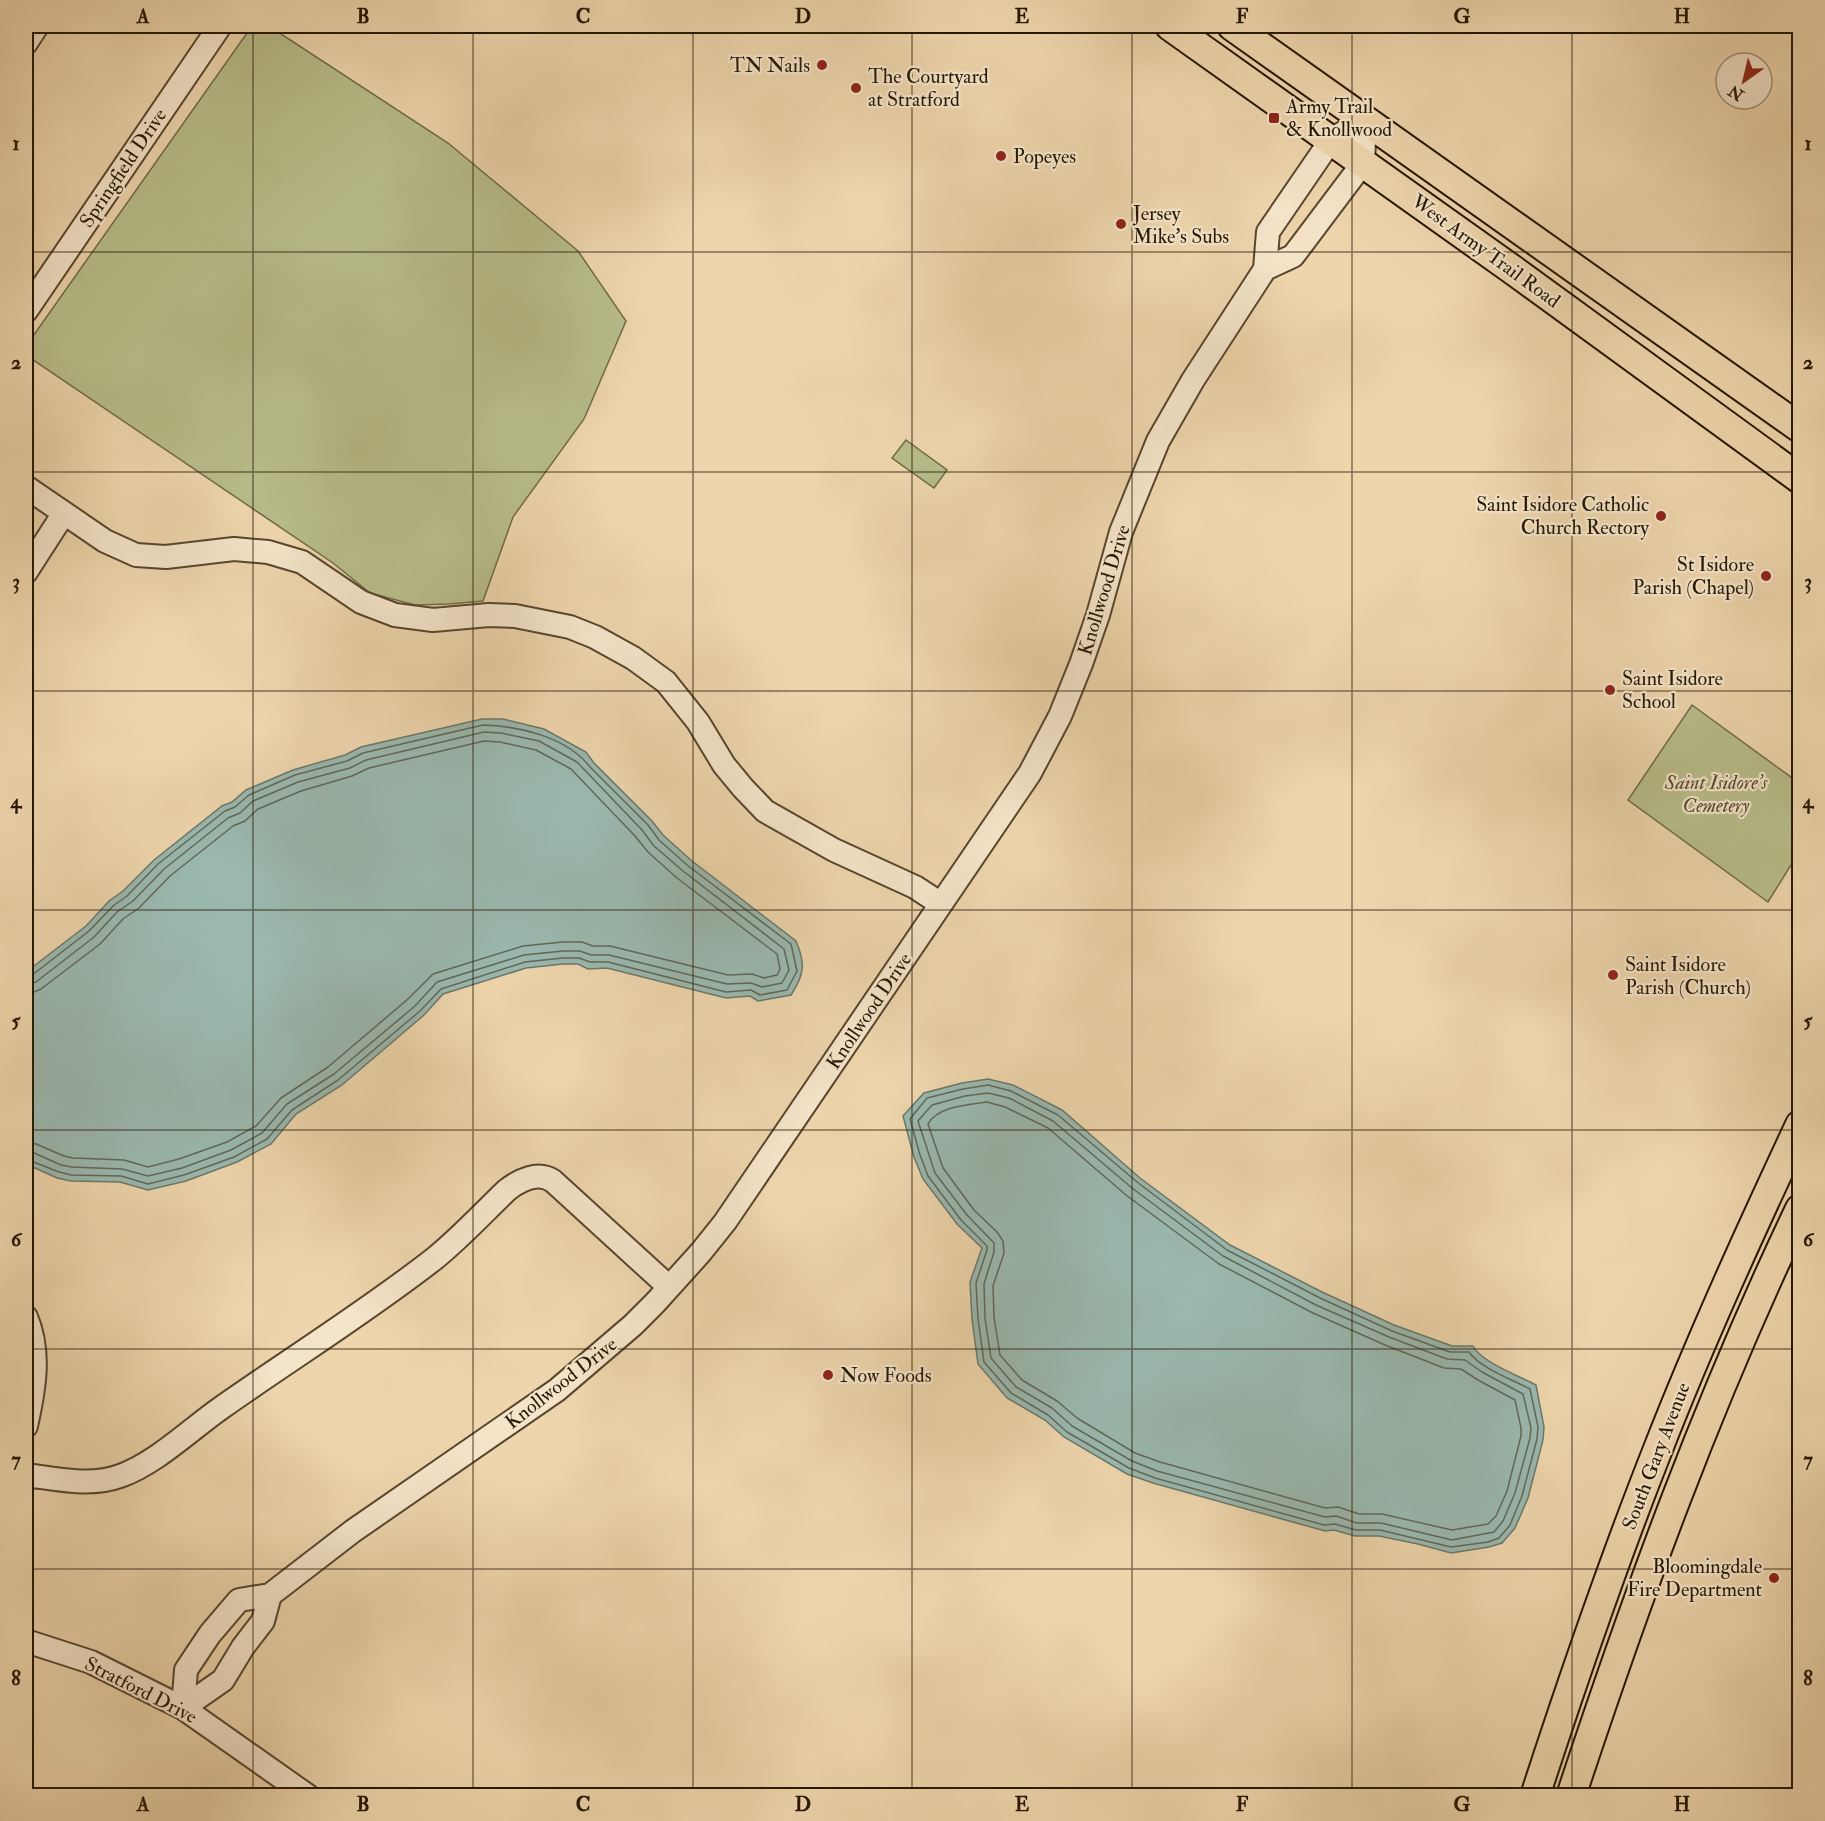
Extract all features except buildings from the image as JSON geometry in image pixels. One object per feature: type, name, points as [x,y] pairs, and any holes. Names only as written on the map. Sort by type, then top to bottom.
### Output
[{"type":"main road","name":"West Army Trail Road","points":[[1170,26],[1800,479]]},
{"type":"main road","name":"West Army Trail Road","points":[[1232,26],[1800,428]]},
{"type":"main road","name":"South Gary Avenue","points":[[1535,1796],[1592,1626],[1640,1497],[1738,1259],[1800,1125]]},
{"type":"main road","name":"South Gary Avenue","points":[[1571,1796],[1632,1616],[1672,1509],[1718,1392],[1800,1209]]},
{"type":"main road","points":[[1640,1497],[1672,1509]]},
{"type":"street","points":[[26,43],[37,26]]},
{"type":"street","name":"Springfield Drive","points":[[26,311],[220,26]]},
{"type":"street","points":[[1265,269],[1293,256],[1363,163],[1365,120]]},
{"type":"street","name":"Knollwood Drive","points":[[183,1708],[186,1670],[210,1634],[240,1600],[270,1595],[353,1531],[557,1390],[633,1325],[719,1229],[756,1178],[1030,773],[1060,716],[1081,664],[1121,532],[1158,441],[1193,380],[1265,269],[1268,232],[1331,140],[1365,120]]},
{"type":"street","points":[[26,487],[105,541],[136,555],[166,557],[234,549],[268,552],[302,562],[361,602],[395,615],[433,620],[489,615],[516,616],[570,627],[596,637],[633,658],[666,682],[698,722],[724,765],[765,811],[834,850],[915,887],[941,904]]},
{"type":"street","points":[[26,572],[64,513]]},
{"type":"street","points":[[26,1475],[92,1482],[105,1481],[145,1465],[221,1408],[315,1345],[435,1258],[507,1190],[530,1178],[543,1176],[553,1181],[669,1287]]},
{"type":"street","points":[[26,1317],[35,1359],[33,1396],[26,1426]]},
{"type":"street","points":[[183,1708],[223,1680],[243,1647],[263,1621],[270,1595]]},
{"type":"street","name":"Stratford Drive","points":[[26,1641],[91,1662],[183,1708],[308,1796]]},
{"type":"green space","points":[[252,26],[269,26],[448,143],[578,251],[626,321],[584,419],[513,517],[483,601],[415,605],[370,593],[333,563],[26,355],[26,346]]},
{"type":"green space","points":[[906,440],[947,470],[934,488],[892,458]]},
{"type":"green space","name":"Saint Isidore's Cemetery","points":[[1692,705],[1799,783],[1799,852],[1768,902],[1628,800]]},
{"type":"water","points":[[482,719],[503,719],[544,729],[586,752],[663,835],[692,861],[796,941],[802,969],[799,981],[791,995],[758,1001],[750,996],[726,998],[607,968],[588,969],[578,964],[563,964],[526,968],[443,994],[424,1015],[342,1085],[296,1114],[271,1144],[237,1162],[186,1181],[148,1190],[120,1182],[71,1181],[57,1178],[26,1164],[26,972],[86,926],[109,901],[123,891],[154,860],[246,790],[293,770],[345,755],[361,747]]},
{"type":"water","points":[[988,1079],[1013,1085],[1062,1110],[1140,1178],[1230,1245],[1322,1292],[1394,1325],[1452,1346],[1473,1346],[1477,1352],[1492,1363],[1536,1385],[1544,1427],[1543,1440],[1528,1498],[1515,1528],[1502,1543],[1451,1553],[1379,1536],[1355,1536],[1334,1530],[1325,1531],[1153,1483],[1127,1474],[1064,1437],[1045,1420],[1007,1398],[978,1364],[970,1282],[982,1248],[957,1224],[923,1179],[914,1157],[903,1116],[924,1093]]},
{"type":"place","name":"TN Nails","points":[[822,65]]},
{"type":"place","name":"The Courtyard at Stratford","points":[[856,88]]},
{"type":"place","name":"Army Trail & Knollwood","points":[[1274,118]]},
{"type":"place","name":"Popeyes","points":[[1001,156]]},
{"type":"place","name":"Jersey Mike's Subs","points":[[1121,224]]},
{"type":"place","name":"Saint Isidore Catholic Church Rectory","points":[[1661,516]]},
{"type":"place","name":"St Isidore Parish (Chapel)","points":[[1766,576]]},
{"type":"place","name":"Saint Isidore School","points":[[1610,690]]},
{"type":"place","name":"Saint Isidore Parish (Church)","points":[[1613,975]]},
{"type":"place","name":"Now Foods","points":[[828,1375]]},
{"type":"place","name":"Bloomingdale Fire Department","points":[[1774,1578]]}]
